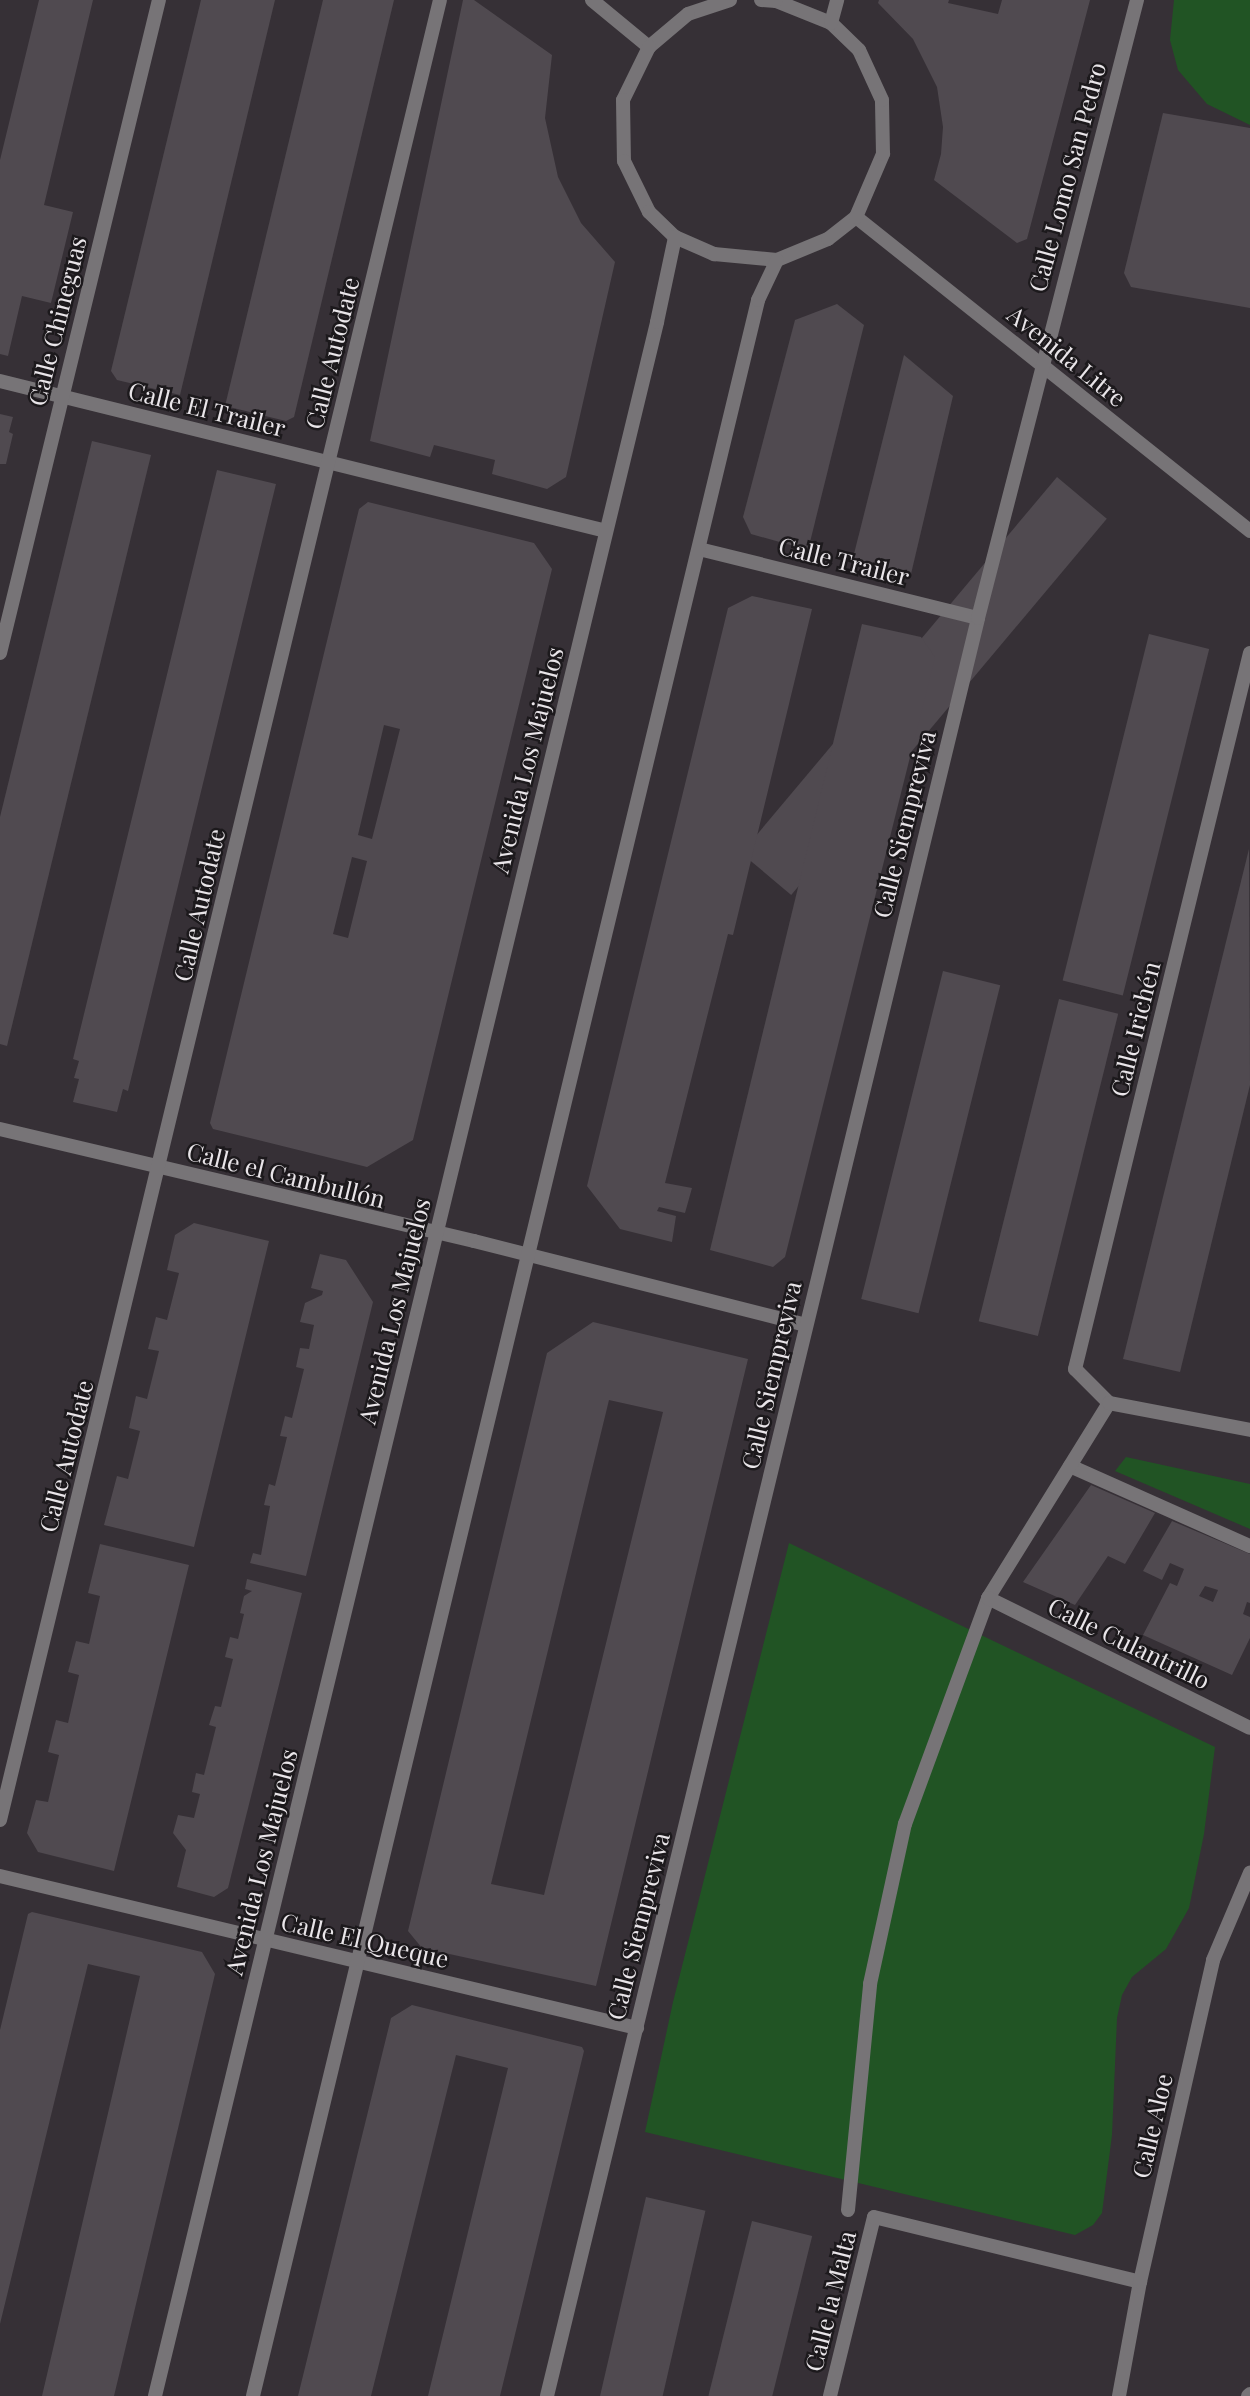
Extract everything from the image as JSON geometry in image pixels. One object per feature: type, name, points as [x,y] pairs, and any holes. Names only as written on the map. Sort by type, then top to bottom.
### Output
[{"type":"street","name":"Calle Chineguas","points":[[0,653],[159,0]]},
{"type":"street","name":"Calle Autodate","points":[[0,1819],[160,1168],[440,0]]},
{"type":"street","points":[[592,0],[649,47]]},
{"type":"street","points":[[730,0],[688,14],[649,47],[623,100],[624,161],[649,212],[675,237],[714,254],[777,260],[828,239],[856,217],[883,154],[882,100],[859,50],[831,23],[776,1],[761,0]]},
{"type":"street","points":[[831,23],[837,0]]},
{"type":"street","name":"Calle Lomo San Pedro","points":[[1041,365],[1137,0]]},
{"type":"street","name":"Avenida Litre","points":[[856,217],[1250,531]]},
{"type":"street","name":"Avenida Los Majuelos","points":[[155,2396],[675,237]]},
{"type":"street","points":[[253,2396],[758,300],[777,260]]},
{"type":"street","name":"Calle Siempreviva","points":[[547,2396],[1041,365]]},
{"type":"street","name":"Calle El Trailer","points":[[0,381],[606,531]]},
{"type":"street","name":"Calle Trailer","points":[[699,549],[978,618]]},
{"type":"street","name":"Calle Irichén","points":[[1109,1403],[1075,1369],[1250,653]]},
{"type":"street","name":"Calle el Cambullón","points":[[0,1129],[806,1325]]},
{"type":"street","points":[[848,2210],[870,1984],[905,1824],[988,1598],[1109,1403],[1250,1430]]},
{"type":"street","points":[[1070,1466],[1250,1546]]},
{"type":"street","name":"Calle Culantrillo","points":[[988,1598],[1250,1728]]},
{"type":"street","name":"Calle Aloe","points":[[1119,2396],[1140,2281],[1213,1960],[1250,1873]]},
{"type":"street","name":"Calle El Queque","points":[[0,1876],[637,2028]]},
{"type":"street","name":"Calle la Malta","points":[[830,2396],[874,2217],[1140,2281]]},
{"type":"green space","points":[[1174,0],[1250,0],[1250,125],[1207,104],[1178,70],[1170,40]]},
{"type":"green space","points":[[1126,1457],[1250,1484],[1250,1529],[1115,1471]]},
{"type":"green space","points":[[789,1543],[1215,1747],[1204,1834],[1189,1908],[1166,1949],[1132,1977],[1122,1995],[1117,2018],[1112,2135],[1102,2213],[1093,2225],[1075,2235],[645,2132],[673,2002]]},
{"type":"building","points":[[39,0],[93,0],[44,205],[73,212],[51,303],[22,296],[8,356],[0,354],[0,160]]},
{"type":"building","points":[[201,0],[275,0],[180,395],[117,380],[111,371]]},
{"type":"building","points":[[323,0],[394,0],[294,417],[286,421],[225,406]]},
{"type":"building","points":[[463,0],[474,0],[552,55],[545,118],[558,177],[581,223],[615,262],[566,477],[547,489],[492,474],[495,460],[434,445],[430,457],[370,441]]},
{"type":"building","points":[[879,0],[949,0],[948,3],[998,14],[1002,0],[1090,0],[1027,239],[1017,243],[934,180],[941,154],[943,127],[937,87],[913,39],[878,3]]},
{"type":"building","points":[[1163,113],[1250,128],[1250,308],[1131,287],[1124,273]]},
{"type":"building","points":[[837,304],[864,325],[808,550],[751,534],[743,517],[795,320]]},
{"type":"building","points":[[904,355],[953,396],[911,574],[852,562]]},
{"type":"building","points":[[0,414],[13,417],[9,432],[13,434],[6,464],[0,464]]},
{"type":"building","points":[[92,441],[151,455],[7,1046],[0,1044],[0,817]]},
{"type":"building","points":[[217,470],[276,484],[128,1091],[123,1089],[117,1112],[73,1102],[79,1079],[74,1078],[79,1061],[73,1059]]},
{"type":"building","points":[[1057,477],[1107,519],[791,895],[741,853]]},
{"type":"building","points":[[368,502],[534,543],[552,569],[413,1140],[367,1167],[213,1129],[210,1123],[359,509]],"holes":[[[384,725],[400,729],[372,839],[358,835]],[[352,857],[367,861],[348,938],[333,934]]]},
{"type":"building","points":[[752,596],[812,609],[733,935],[728,934],[665,1183],[692,1188],[685,1213],[659,1207],[657,1211],[676,1216],[672,1242],[620,1229],[587,1186],[728,608]]},
{"type":"building","points":[[862,624],[921,637],[935,657],[785,1257],[773,1267],[710,1250]]},
{"type":"building","points":[[1149,634],[1209,649],[1123,995],[1063,980]]},
{"type":"building","points":[[1249,849],[1250,1085],[1180,1372],[1123,1359]]},
{"type":"building","points":[[943,971],[1000,985],[918,1313],[861,1299]]},
{"type":"building","points":[[1059,999],[1118,1014],[1038,1336],[979,1321]]},
{"type":"building","points":[[194,1223],[269,1241],[194,1547],[104,1525],[117,1476],[128,1479],[140,1431],[129,1428],[136,1396],[147,1399],[159,1351],[148,1349],[156,1317],[167,1320],[179,1273],[167,1270],[175,1235]]},
{"type":"building","points":[[320,1254],[346,1260],[373,1302],[306,1576],[250,1563],[253,1553],[261,1555],[270,1506],[264,1505],[269,1484],[275,1486],[287,1437],[280,1436],[285,1416],[292,1418],[304,1369],[296,1367],[300,1348],[309,1349],[314,1325],[300,1322],[305,1303],[322,1295],[323,1291],[311,1288]]},
{"type":"building","points":[[593,1322],[748,1359],[596,1986],[422,1948],[408,1931],[547,1353]],"holes":[[[609,1400],[663,1412],[544,1895],[491,1884]]]},
{"type":"building","points":[[1091,1485],[1155,1513],[1125,1564],[1108,1556],[1075,1605],[1023,1582]]},
{"type":"building","points":[[1172,1521],[1250,1554],[1250,1603],[1247,1602],[1243,1614],[1250,1617],[1250,1638],[1232,1675],[1143,1635],[1170,1583],[1177,1586],[1184,1569],[1170,1563],[1162,1580],[1143,1571]],"holes":[[[1205,1586],[1218,1590],[1213,1602],[1199,1596]]]},
{"type":"building","points":[[100,1544],[189,1565],[114,1871],[38,1852],[27,1833],[36,1800],[48,1802],[59,1755],[48,1752],[56,1720],[68,1723],[79,1675],[68,1672],[76,1641],[89,1644],[100,1596],[88,1593]]},
{"type":"building","points":[[247,1579],[302,1593],[228,1888],[214,1897],[177,1887],[186,1850],[173,1833],[178,1815],[194,1818],[200,1794],[192,1792],[196,1773],[204,1775],[216,1727],[209,1725],[215,1706],[221,1707],[233,1659],[225,1657],[230,1637],[238,1639],[244,1614],[240,1613],[244,1596],[252,1591],[245,1589]]},
{"type":"building","points":[[32,1912],[202,1952],[215,1974],[114,2396],[42,2396],[140,1976],[88,1964],[0,2324],[0,2030],[28,1914]]},
{"type":"building","points":[[412,2005],[582,2047],[584,2051],[500,2396],[428,2396],[508,2068],[456,2055],[371,2396],[298,2396],[391,2018]]},
{"type":"building","points":[[646,2197],[705,2211],[663,2396],[600,2396]]},
{"type":"building","points":[[752,2221],[812,2236],[772,2396],[708,2396]]}]
